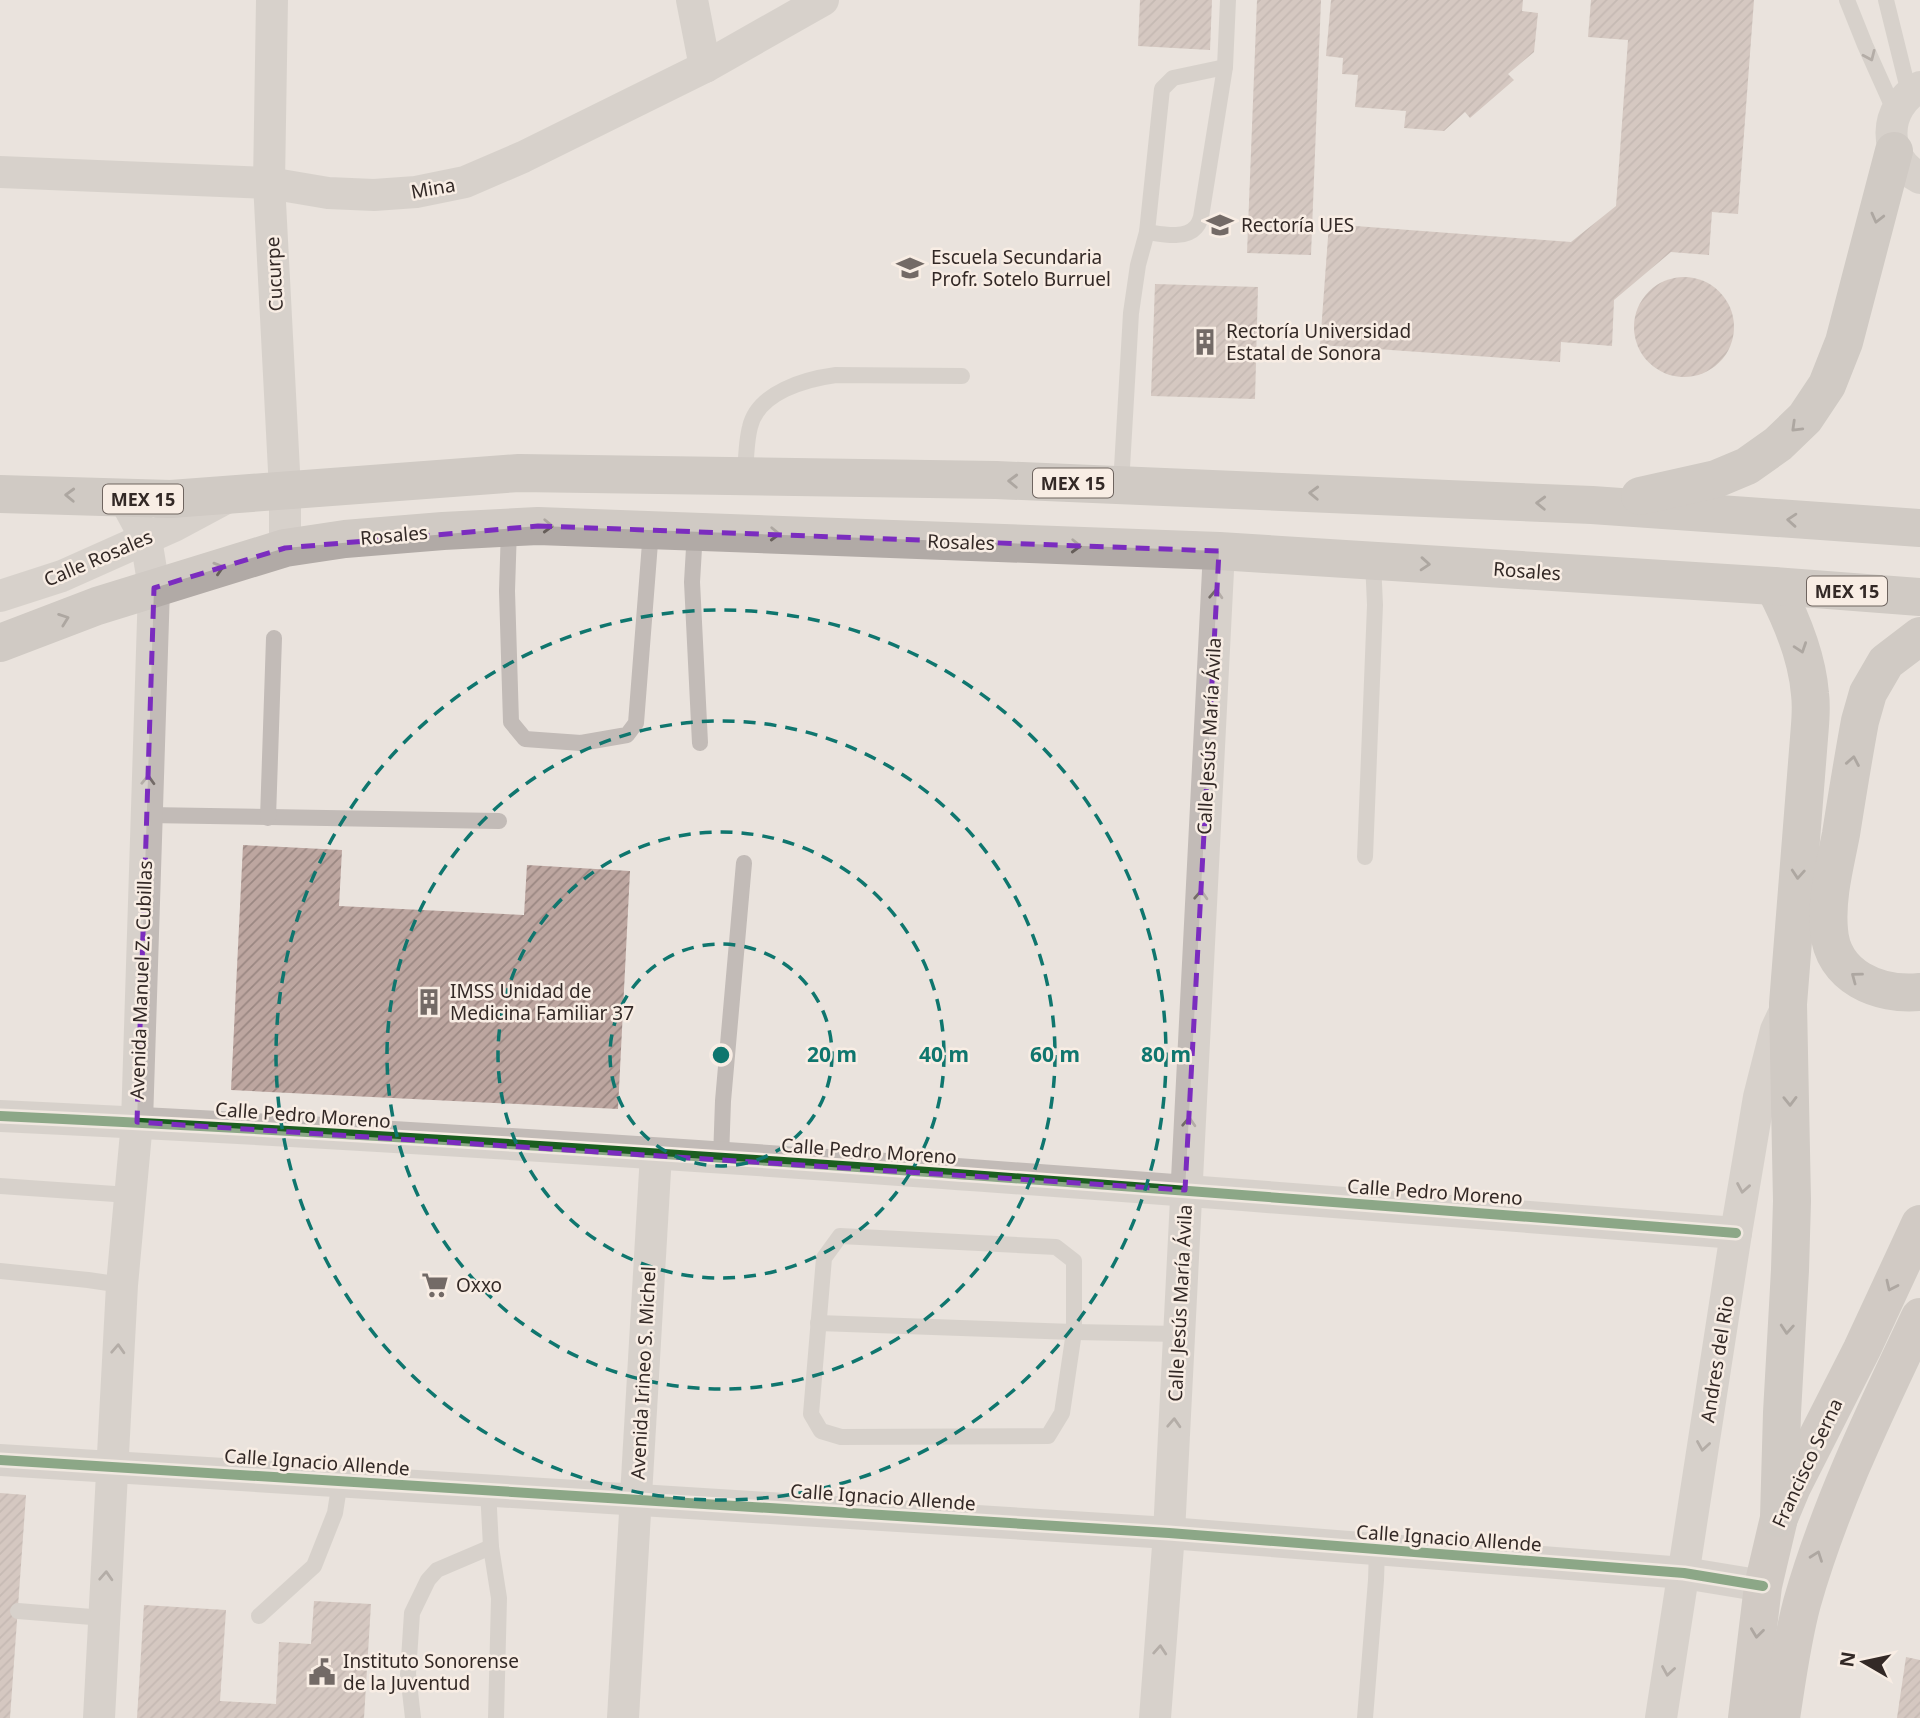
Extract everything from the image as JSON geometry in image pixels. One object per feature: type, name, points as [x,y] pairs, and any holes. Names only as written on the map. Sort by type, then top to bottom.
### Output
[{"type":"main road","points":[[1592,505],[1716,479],[1747,466],[1778,444],[1805,418],[1827,386],[1907,165]]},
{"type":"main road","name":"MEX 15","points":[[0,494],[170,499],[519,473],[996,480],[1592,505],[1920,528]]},
{"type":"main road","name":"Rosales","points":[[154,588],[285,548],[345,538],[538,526],[1219,551],[1774,586]]},
{"type":"main road","points":[[1774,586],[1787,611],[1807,664],[1811,697],[1788,1004],[1792,1201],[1779,1518]]},
{"type":"main road","name":"MEX 15","points":[[1774,586],[1920,597]]},
{"type":"main road","name":"MEX 15","points":[[0,643],[154,588]]},
{"type":"main road","points":[[1920,636],[1885,662],[1868,693],[1860,721],[1830,897],[1829,931],[1833,950],[1843,967],[1859,981],[1880,990],[1903,994],[1920,992]]},
{"type":"main road","name":"Francisco Serna","points":[[1747,1718],[1763,1586],[1779,1518],[1920,1224]]},
{"type":"main road","points":[[1781,1718],[1794,1638],[1816,1559],[1851,1469],[1920,1317]]},
{"type":"street","name":"Cucurpe","points":[[272,0],[269,183],[285,490],[285,548]]},
{"type":"street","points":[[692,0],[705,67]]},
{"type":"street","name":"Mina","points":[[0,172],[269,183],[328,193],[373,195],[416,192],[465,182],[523,157],[705,67],[823,0]]},
{"type":"street","points":[[1907,165],[1891,132],[1908,97]]},
{"type":"street","name":"Calle Rosales","points":[[0,596],[62,576],[174,526],[231,496]]},
{"type":"street","name":"Avenida Manuel Z. Cubillas","points":[[99,1718],[122,1285],[137,1122],[154,588],[146,539],[124,498]]},
{"type":"street","name":"Calle Jesús María Ávila","points":[[1155,1718],[1169,1534],[1219,551]]},
{"type":"street","name":"Andres del Rio","points":[[1661,1718],[1759,1097],[1776,1030],[1788,1004]]},
{"type":"street","name":"Calle Pedro Moreno","points":[[0,1115],[720,1158],[1185,1190],[1736,1233]]},
{"type":"street","name":"Avenida Irineo S. Michel","points":[[623,1718],[656,1154]]},
{"type":"street","name":"Calle Ignacio Allende","points":[[0,1460],[1169,1534],[1684,1573],[1763,1586]]},
{"type":"lane","points":[[1147,232],[1186,234],[1196,228],[1201,217],[1225,67],[1228,0]]},
{"type":"lane","points":[[1847,0],[1908,97]]},
{"type":"lane","points":[[1886,0],[1908,97]]},
{"type":"lane","points":[[1121,485],[1131,313],[1138,265],[1147,232],[1161,89],[1173,78],[1225,67]]},
{"type":"lane","points":[[745,477],[750,425],[759,408],[791,387],[820,377],[836,375],[962,376]]},
{"type":"lane","points":[[509,527],[507,590],[510,722],[525,739],[581,743],[626,734],[636,723],[651,530]]},
{"type":"lane","points":[[695,531],[692,582],[700,743]]},
{"type":"lane","points":[[1365,857],[1374,618],[1373,561]]},
{"type":"lane","points":[[268,818],[274,638]]},
{"type":"lane","points":[[147,815],[499,821]]},
{"type":"lane","points":[[720,1158],[744,863]]},
{"type":"lane","points":[[0,1186],[129,1195]]},
{"type":"lane","points":[[840,1236],[1056,1247],[1074,1261],[1074,1332],[1062,1413],[1048,1436],[841,1437],[821,1431],[811,1414],[824,1258],[840,1236]]},
{"type":"lane","points":[[0,1271],[122,1285]]},
{"type":"lane","points":[[818,1323],[1178,1334]]},
{"type":"lane","points":[[259,1616],[314,1566],[335,1513],[340,1481]]},
{"type":"lane","points":[[488,1490],[491,1547],[499,1598],[496,1718]]},
{"type":"lane","points":[[413,1718],[408,1674],[412,1613],[428,1580],[437,1570],[491,1547]]},
{"type":"lane","points":[[1365,1718],[1377,1549]]},
{"type":"lane","points":[[18,1611],[104,1618]]},
{"type":"highlighted area","points":[[538,526],[1219,551],[1185,1190],[137,1122],[154,588],[285,548]]},
{"type":"building","points":[[1140,0],[1212,0],[1210,50],[1138,46]]},
{"type":"building","points":[[1257,0],[1321,0],[1311,255],[1247,253]]},
{"type":"building","points":[[1331,0],[1523,0],[1522,11],[1538,13],[1534,52],[1508,74],[1514,80],[1470,118],[1465,112],[1444,131],[1404,128],[1406,111],[1355,107],[1358,75],[1342,74],[1343,58],[1326,56]]},
{"type":"building","points":[[1591,0],[1754,0],[1738,214],[1712,212],[1709,255],[1671,252],[1614,300],[1612,346],[1561,342],[1560,362],[1320,345],[1329,224],[1571,242],[1616,206],[1628,40],[1588,37]]},
{"type":"building","points":[[1684,277],[1712,285],[1726,299],[1734,327],[1726,355],[1712,369],[1684,377],[1656,369],[1642,355],[1634,327],[1642,299],[1656,285]]},
{"type":"building","name":"Rectoría Universidad Estatal de Sonora","points":[[1155,284],[1258,287],[1255,399],[1151,396]]},
{"type":"building","name":"IMSS Unidad de Medicina Familiar 37","points":[[243,845],[342,850],[339,906],[524,915],[527,865],[630,871],[618,1109],[231,1090]]},
{"type":"building","points":[[0,1493],[26,1495],[10,1718],[0,1718]]},
{"type":"building","name":"Instituto Sonorense de la Juventud","points":[[314,1601],[371,1604],[364,1718],[137,1718],[144,1605],[226,1610],[220,1701],[276,1704],[279,1642],[311,1644]]},
{"type":"building","points":[[1906,1657],[1920,1660],[1920,1718],[1897,1718]]},
{"type":"cycle path","points":[[0,1116],[651,1153],[1736,1233]]},
{"type":"cycle path","points":[[0,1460],[1169,1533],[1684,1573],[1763,1586]]},
{"type":"place","name":"Rectoría UES","points":[[1220,225]]},
{"type":"place","name":"Escuela Secundaria Profr. Sotelo Burruel","points":[[910,268]]},
{"type":"place","name":"Rectoría Universidad Estatal de Sonora","points":[[1205,342]]},
{"type":"place","name":"IMSS Unidad de Medicina Familiar 37","points":[[429,1002]]},
{"type":"place","name":"Oxxo","points":[[435,1285]]},
{"type":"place","name":"Instituto Sonorense de la Juventud","points":[[322,1672]]}]
